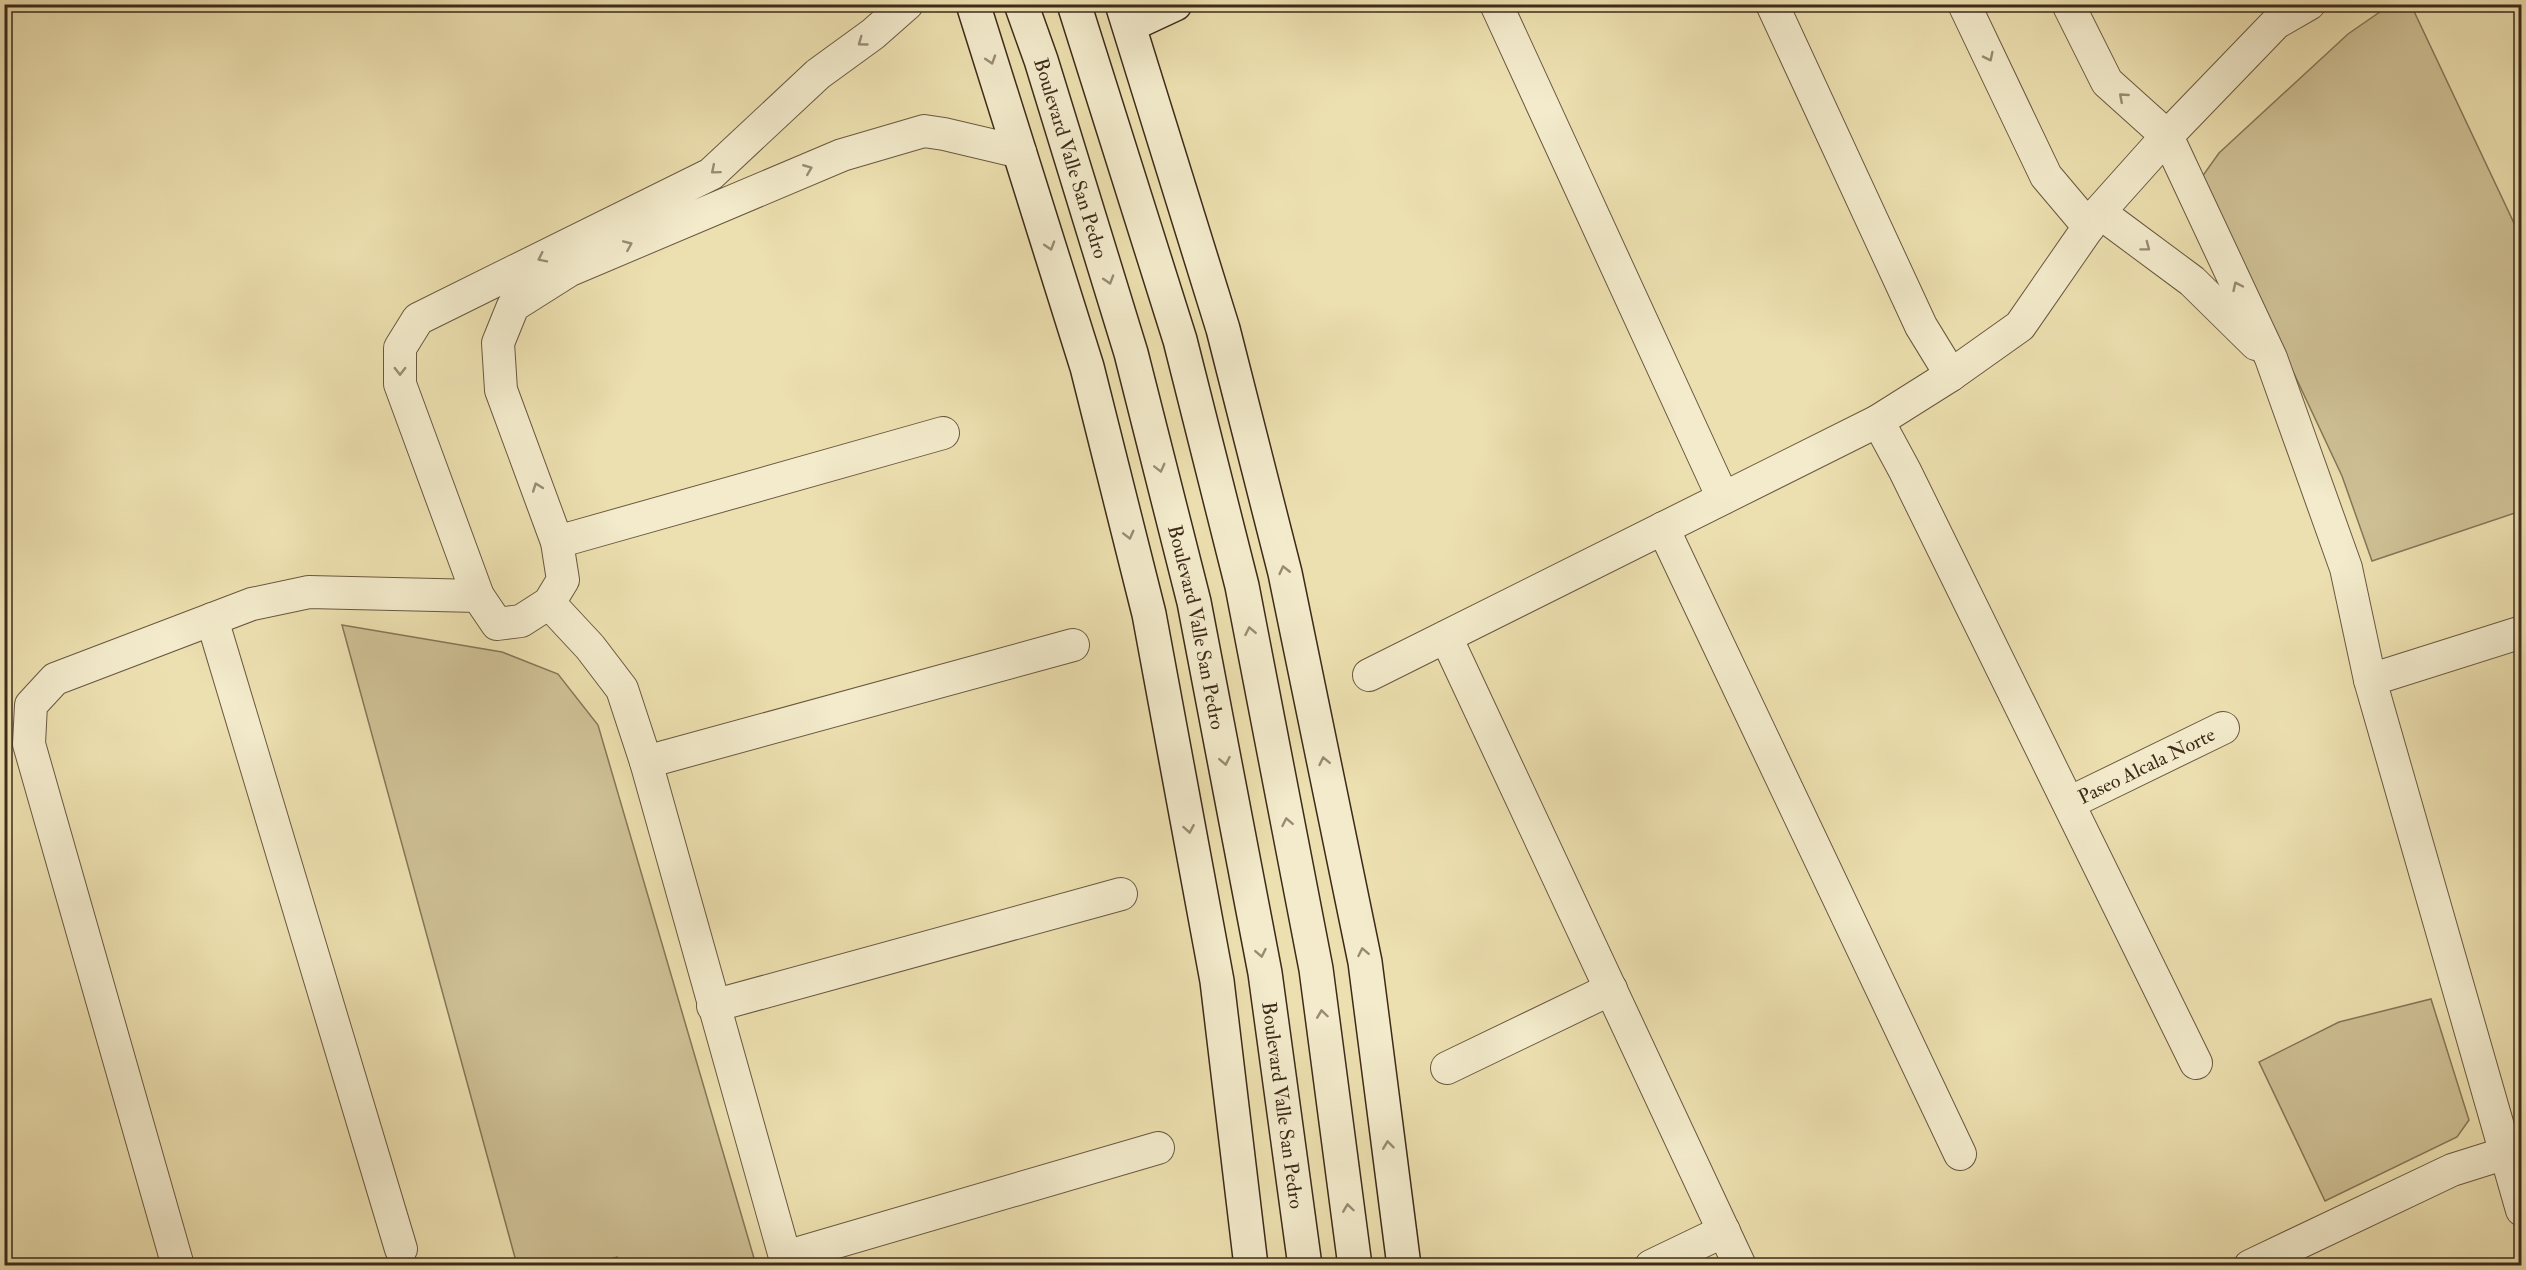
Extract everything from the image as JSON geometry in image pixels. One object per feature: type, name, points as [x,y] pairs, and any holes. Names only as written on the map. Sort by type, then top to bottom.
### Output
[{"type":"main road","points":[[973,4],[1087,367],[1149,614],[1217,981],[1251,1266]]},
{"type":"main road","name":"Boulevard Valle San Pedro","points":[[1021,4],[1041,60],[1131,353],[1194,602],[1265,973],[1305,1266]]},
{"type":"main road","points":[[1074,4],[1180,340],[1242,586],[1316,969],[1355,1266]]},
{"type":"main road","points":[[1175,4],[1126,15],[1223,329],[1285,573],[1365,962],[1404,1266]]},
{"type":"street","points":[[907,4],[873,34],[818,74],[711,174],[418,319],[400,348],[400,384],[478,596],[497,624],[521,621],[549,603],[563,580],[557,542],[501,390],[498,343],[513,306],[570,270],[842,154],[924,131],[1020,152]]},
{"type":"street","points":[[1496,4],[1723,498]]},
{"type":"street","points":[[1772,4],[1921,326],[1951,375]]},
{"type":"street","points":[[1964,4],[2046,176],[2094,220],[2192,281],[2271,358]]},
{"type":"street","points":[[2068,4],[2107,82],[2167,136],[2271,358],[2346,568],[2370,680],[2522,1210]]},
{"type":"street","points":[[1370,675],[1878,422],[1951,375],[2020,326],[2094,220],[2167,136],[2267,14],[2309,4]]},
{"type":"street","points":[[1878,422],[1905,471],[2196,1063]]},
{"type":"street","points":[[557,542],[943,433]]},
{"type":"street","points":[[1663,528],[1960,1154]]},
{"type":"street","points":[[178,1266],[29,744],[31,705],[55,679],[252,604],[309,592],[478,596]]},
{"type":"street","points":[[549,603],[590,647],[622,689],[646,762],[785,1262],[1158,1148]]},
{"type":"street","points":[[212,619],[401,1249]]},
{"type":"street","points":[[2370,680],[2522,632]]},
{"type":"street","points":[[1446,637],[1740,1266]]},
{"type":"street","points":[[646,762],[1073,645]]},
{"type":"street","name":"Paseo Alcala Norte","points":[[2069,803],[2223,728]]},
{"type":"street","points":[[713,1006],[1121,894]]},
{"type":"street","points":[[1447,1068],[1611,989]]},
{"type":"street","points":[[2257,1264],[2452,1170],[2506,1153]]},
{"type":"street","points":[[1651,1266],[1724,1231]]},
{"type":"shaded area","points":[[2390,5],[2411,5],[2521,238],[2521,511],[2372,561],[2342,476],[2246,271],[2199,181],[2219,153],[2348,34]]},
{"type":"shaded area","points":[[342,625],[502,652],[558,674],[598,725],[756,1265],[624,1265],[617,1257],[591,1265],[517,1265]]},
{"type":"shaded area","points":[[2431,999],[2469,1120],[2457,1137],[2325,1201],[2259,1062],[2339,1022]]}]
